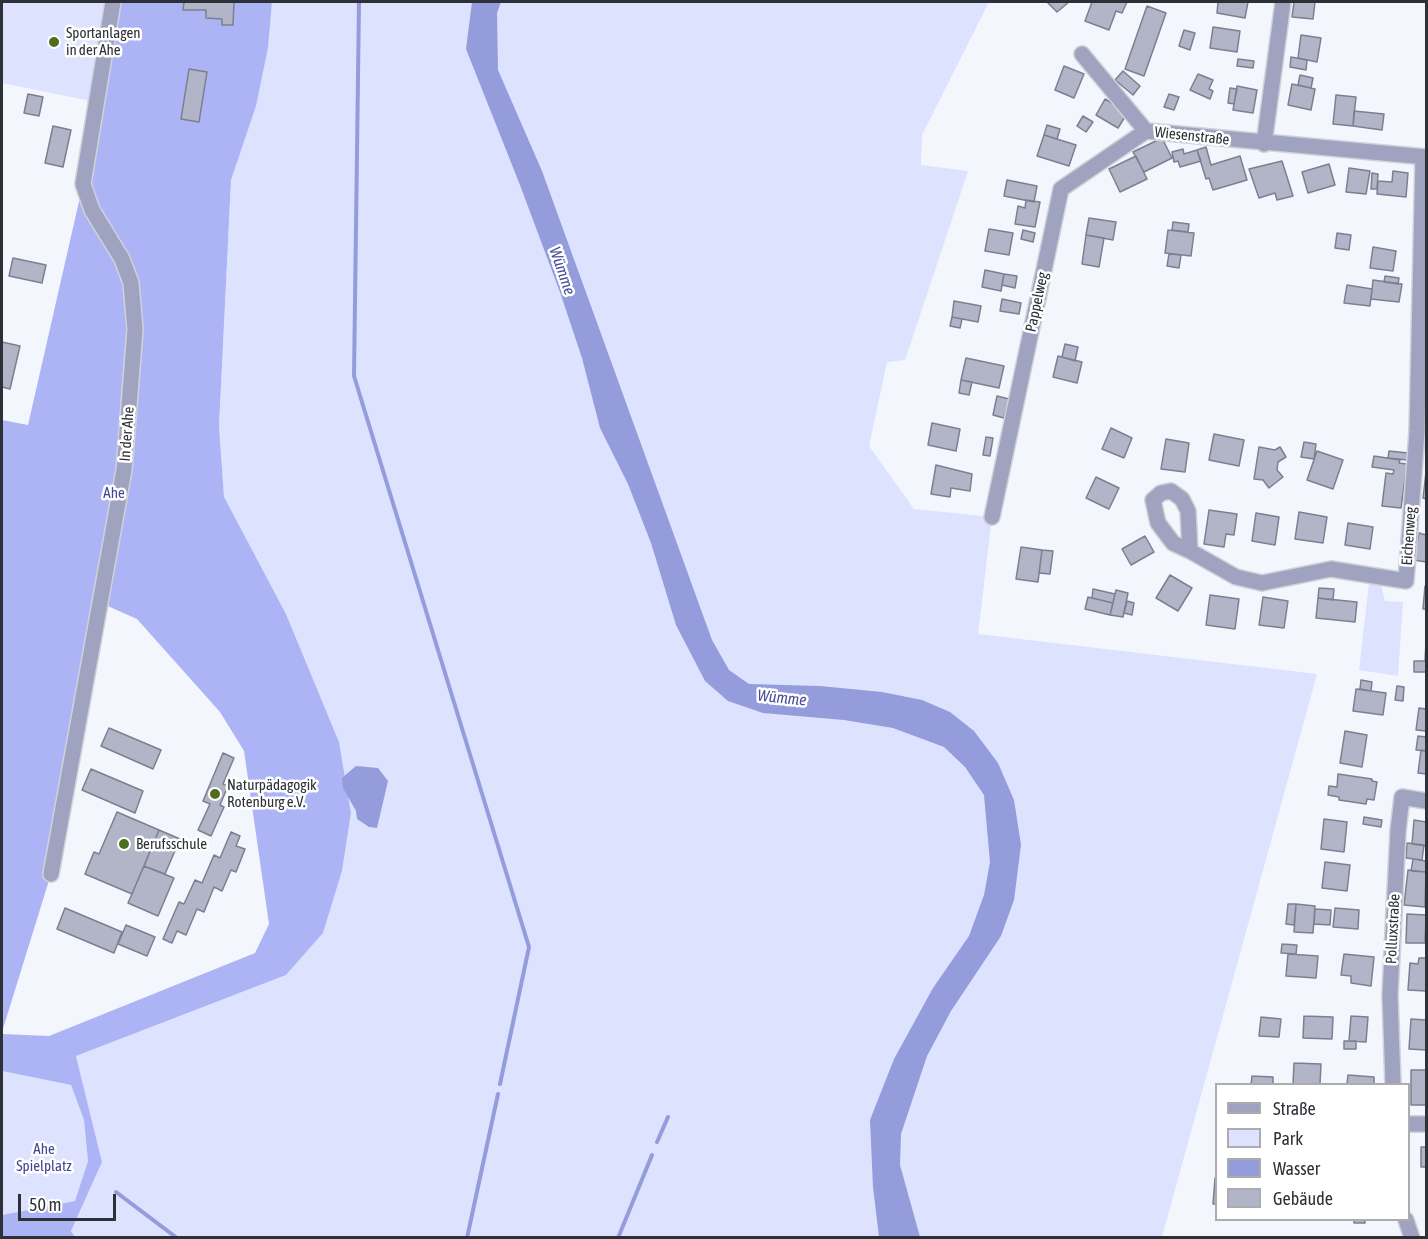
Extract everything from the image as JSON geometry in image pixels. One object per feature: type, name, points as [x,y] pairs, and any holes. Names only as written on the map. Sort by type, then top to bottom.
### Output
[{"type":"street","name":"In der Ahe","points":[[51,874],[124,470],[135,329],[131,283],[122,259],[92,210],[83,184],[113,2]]},
{"type":"street","points":[[1264,144],[1282,2]]},
{"type":"street","name":"Wiesenstraße","points":[[1082,54],[1146,130],[1264,144],[1425,157]]},
{"type":"street","name":"Pappelweg","points":[[992,517],[1061,189],[1146,130]]},
{"type":"street","name":"Eichenweg","points":[[1190,551],[1236,577],[1262,583],[1331,569],[1406,581],[1418,432],[1425,157]]},
{"type":"street","name":"Polluxstraße","points":[[1393,1083],[1390,995],[1398,831],[1402,797],[1426,801]]},
{"type":"street","points":[[1410,1124],[1426,1124]]},
{"type":"street","points":[[1406,1221],[1406,1238]]},
{"type":"street","points":[[1406,1221],[1412,1238]]},
{"type":"green space","name":"Sportanlagen in der Ahe","points":[[2,2],[113,2],[96,102],[2,83]]},
{"type":"green space","name":"Ahe","points":[[113,2],[272,2],[268,48],[256,106],[231,180],[219,426],[224,497],[286,614],[339,742],[351,813],[342,871],[323,933],[286,975],[76,1056],[102,1162],[71,1231],[75,1237],[2,1237],[2,1215],[75,1201],[88,1161],[84,1120],[71,1085],[2,1071],[2,1034],[49,1036],[255,953],[269,924],[244,751],[220,712],[137,619],[101,603],[51,874],[2,1032],[2,420],[28,425],[83,184]]},
{"type":"green space","points":[[272,2],[989,2],[922,135],[921,165],[968,171],[905,360],[887,362],[869,446],[914,509],[992,517],[978,634],[1317,674],[1162,1237],[75,1238],[71,1231],[102,1162],[76,1056],[286,975],[323,933],[342,871],[351,813],[339,742],[286,614],[224,498],[219,426],[231,180],[256,105],[268,48]]},
{"type":"green space","points":[[1369,583],[1381,585],[1385,601],[1403,602],[1398,676],[1359,670]]},
{"type":"green space","name":"Ahe Spielplatz","points":[[2,1071],[71,1085],[84,1120],[88,1161],[75,1201],[2,1215]]},
{"type":"water","name":"Wümme","points":[[472,2],[501,2],[497,13],[498,70],[542,171],[712,640],[729,670],[749,684],[820,686],[882,692],[922,700],[950,712],[974,731],[998,763],[1014,800],[1021,845],[1014,900],[1001,936],[951,1011],[927,1056],[901,1134],[900,1165],[920,1237],[879,1237],[873,1187],[870,1120],[894,1059],[933,988],[969,936],[984,895],[990,862],[984,795],[965,767],[944,747],[893,728],[844,720],[763,713],[728,701],[705,681],[676,625],[651,543],[628,484],[600,428],[582,358],[561,295],[466,49]]},
{"type":"water","points":[[356,766],[378,768],[388,781],[377,828],[369,827],[357,819],[356,811],[343,788],[342,778]]},
{"type":"building","points":[[184,2],[234,2],[233,25],[222,25],[222,19],[206,18],[206,10],[183,10]]},
{"type":"building","points":[[1047,2],[1069,2],[1057,12]]},
{"type":"building","points":[[1092,2],[1127,2],[1122,13],[1116,11],[1109,30],[1085,21]]},
{"type":"building","points":[[1218,2],[1248,2],[1245,18],[1217,13]]},
{"type":"building","points":[[1294,2],[1315,2],[1313,19],[1292,17]]},
{"type":"building","points":[[1147,6],[1166,13],[1144,76],[1125,69]]},
{"type":"building","points":[[1213,27],[1240,31],[1237,52],[1210,48]]},
{"type":"building","points":[[1184,30],[1195,33],[1190,50],[1179,46]]},
{"type":"building","points":[[1301,35],[1321,38],[1317,62],[1298,58]]},
{"type":"building","points":[[1291,57],[1307,60],[1306,70],[1290,67]]},
{"type":"building","points":[[1238,59],[1254,61],[1253,68],[1237,66]]},
{"type":"building","points":[[1064,66],[1084,74],[1074,98],[1055,90]]},
{"type":"building","points":[[189,69],[207,72],[199,122],[181,119]]},
{"type":"building","points":[[1123,71],[1140,86],[1133,95],[1115,80]]},
{"type":"building","points":[[1198,74],[1213,80],[1209,89],[1213,91],[1210,99],[1190,90]]},
{"type":"building","points":[[1300,75],[1313,78],[1311,88],[1298,85]]},
{"type":"building","points":[[1292,84],[1315,89],[1311,110],[1288,105]]},
{"type":"building","points":[[1237,86],[1257,90],[1253,113],[1233,110]]},
{"type":"building","points":[[1230,88],[1237,89],[1234,104],[1228,103]]},
{"type":"building","points":[[28,94],[43,97],[39,116],[24,113]]},
{"type":"building","points":[[1169,94],[1179,97],[1174,110],[1164,107]]},
{"type":"building","points":[[1336,95],[1356,97],[1353,126],[1333,124]]},
{"type":"building","points":[[1105,99],[1128,112],[1118,128],[1096,115]]},
{"type":"building","points":[[1354,111],[1384,114],[1382,130],[1353,126]]},
{"type":"building","points":[[1083,116],[1093,122],[1086,132],[1077,126]]},
{"type":"building","points":[[1047,125],[1060,129],[1057,139],[1044,135]]},
{"type":"building","points":[[53,126],[71,130],[63,167],[45,163]]},
{"type":"building","points":[[1044,135],[1076,145],[1069,166],[1037,156]]},
{"type":"building","points":[[1162,138],[1172,158],[1144,172],[1133,152]]},
{"type":"building","points":[[1206,147],[1211,165],[1240,156],[1247,180],[1213,190],[1209,178],[1206,179],[1197,150]]},
{"type":"building","points":[[1183,149],[1184,154],[1197,150],[1201,161],[1180,167],[1178,161],[1174,162],[1172,152]]},
{"type":"building","points":[[1136,156],[1147,179],[1120,192],[1109,169]]},
{"type":"building","points":[[1282,161],[1293,196],[1277,200],[1275,193],[1259,198],[1249,169]]},
{"type":"building","points":[[1329,164],[1335,185],[1308,193],[1302,172]]},
{"type":"building","points":[[1349,168],[1370,171],[1366,194],[1346,192]]},
{"type":"building","points":[[1393,171],[1408,173],[1406,197],[1377,194],[1378,181],[1392,182]]},
{"type":"building","points":[[1372,173],[1378,174],[1377,189],[1371,189]]},
{"type":"building","points":[[1007,180],[1037,186],[1034,202],[1004,196]]},
{"type":"building","points":[[1026,200],[1040,202],[1035,227],[1015,224],[1018,206],[1025,208]]},
{"type":"building","points":[[1089,218],[1116,222],[1113,240],[1086,235]]},
{"type":"building","points":[[1173,222],[1189,224],[1188,232],[1172,230]]},
{"type":"building","points":[[989,229],[1013,233],[1009,255],[985,251]]},
{"type":"building","points":[[1023,230],[1035,233],[1033,242],[1021,239]]},
{"type":"building","points":[[1168,230],[1194,233],[1191,256],[1165,253]]},
{"type":"building","points":[[1337,233],[1351,235],[1349,250],[1335,248]]},
{"type":"building","points":[[1086,235],[1104,238],[1099,267],[1082,264]]},
{"type":"building","points":[[1373,247],[1396,251],[1393,271],[1370,268]]},
{"type":"building","points":[[1169,254],[1181,255],[1179,268],[1167,266]]},
{"type":"building","points":[[13,258],[46,265],[42,283],[9,276]]},
{"type":"building","points":[[985,270],[1004,274],[1001,291],[982,287]]},
{"type":"building","points":[[1004,274],[1017,276],[1015,288],[1002,285]]},
{"type":"building","points":[[1385,276],[1399,278],[1398,284],[1384,282]]},
{"type":"building","points":[[1373,280],[1402,284],[1399,302],[1371,299]]},
{"type":"building","points":[[1347,285],[1372,289],[1370,306],[1344,303]]},
{"type":"building","points":[[1002,299],[1021,303],[1019,314],[1000,311]]},
{"type":"building","points":[[954,301],[981,306],[978,322],[952,317]]},
{"type":"building","points":[[952,317],[962,319],[960,328],[950,326]]},
{"type":"building","points":[[2,342],[20,346],[10,389],[2,387]]},
{"type":"building","points":[[1065,344],[1078,347],[1075,361],[1062,357]]},
{"type":"building","points":[[1058,356],[1082,362],[1077,383],[1053,377]]},
{"type":"building","points":[[966,358],[1004,366],[999,388],[961,380]]},
{"type":"building","points":[[961,380],[972,382],[969,395],[959,393]]},
{"type":"building","points":[[997,396],[1009,399],[1004,418],[993,415]]},
{"type":"building","points":[[932,423],[960,429],[956,451],[928,445]]},
{"type":"building","points":[[1111,428],[1132,438],[1124,458],[1102,449]]},
{"type":"building","points":[[1214,434],[1244,440],[1239,466],[1209,460]]},
{"type":"building","points":[[986,437],[993,438],[990,456],[983,455]]},
{"type":"building","points":[[1166,439],[1189,443],[1185,472],[1161,469]]},
{"type":"building","points":[[1304,442],[1316,444],[1314,459],[1301,457]]},
{"type":"building","points":[[1259,447],[1275,450],[1280,447],[1286,457],[1278,462],[1277,470],[1283,477],[1269,488],[1263,480],[1254,479]]},
{"type":"building","points":[[1317,451],[1343,460],[1333,489],[1307,480]]},
{"type":"building","points":[[1389,451],[1408,453],[1407,460],[1388,458]]},
{"type":"building","points":[[1374,456],[1400,460],[1399,463],[1407,464],[1401,508],[1382,506],[1386,473],[1393,474],[1394,470],[1372,467]]},
{"type":"building","points":[[936,465],[972,474],[970,491],[951,488],[950,497],[931,494]]},
{"type":"building","points":[[1426,472],[1426,499],[1423,498]]},
{"type":"building","points":[[1096,477],[1119,488],[1109,509],[1086,498]]},
{"type":"building","points":[[1209,510],[1237,514],[1234,535],[1226,534],[1224,547],[1204,544]]},
{"type":"building","points":[[1299,512],[1327,517],[1323,543],[1295,539]]},
{"type":"building","points":[[1256,513],[1279,517],[1275,545],[1252,541]]},
{"type":"building","points":[[1348,523],[1373,527],[1370,549],[1345,545]]},
{"type":"building","points":[[1419,533],[1426,535],[1426,562],[1414,560]]},
{"type":"building","points":[[1145,536],[1154,552],[1131,565],[1122,549]]},
{"type":"building","points":[[1021,547],[1042,550],[1038,582],[1016,579]]},
{"type":"building","points":[[1042,550],[1053,551],[1050,574],[1039,573]]},
{"type":"building","points":[[1170,575],[1192,588],[1178,611],[1156,598]]},
{"type":"building","points":[[1425,586],[1426,609],[1423,609]]},
{"type":"building","points":[[1319,588],[1334,589],[1333,600],[1318,598]]},
{"type":"building","points":[[1093,589],[1115,594],[1113,603],[1092,598]]},
{"type":"building","points":[[1116,590],[1128,593],[1123,617],[1110,615]]},
{"type":"building","points":[[1210,595],[1239,599],[1235,629],[1206,625]]},
{"type":"building","points":[[1088,597],[1113,603],[1110,615],[1085,609]]},
{"type":"building","points":[[1263,597],[1288,601],[1284,628],[1259,625]]},
{"type":"building","points":[[1318,598],[1357,602],[1355,622],[1316,618]]},
{"type":"building","points":[[1127,601],[1134,603],[1132,615],[1124,613]]},
{"type":"building","points":[[1426,642],[1426,672],[1414,672],[1414,661],[1425,661]]},
{"type":"building","points":[[1361,680],[1372,682],[1371,691],[1360,689]]},
{"type":"building","points":[[1397,686],[1404,687],[1403,701],[1395,700]]},
{"type":"building","points":[[1356,689],[1386,693],[1383,715],[1353,711]]},
{"type":"building","points":[[1419,708],[1426,709],[1426,731],[1416,730]]},
{"type":"building","points":[[109,728],[161,750],[153,769],[101,746]]},
{"type":"building","points":[[1345,731],[1367,735],[1362,767],[1340,763]]},
{"type":"building","points":[[1418,736],[1426,737],[1426,751],[1416,750]]},
{"type":"building","points":[[1421,750],[1426,751],[1426,774],[1418,773]]},
{"type":"building","name":"Naturpädagogik Rotenburg e.V.","points":[[223,753],[234,758],[223,784],[228,786],[220,805],[224,807],[211,836],[198,830],[210,804],[203,801]]},
{"type":"building","points":[[91,769],[143,791],[135,813],[82,790]]},
{"type":"building","points":[[1338,774],[1372,779],[1377,782],[1374,800],[1367,799],[1366,804],[1339,800],[1339,797],[1328,795],[1329,786],[1337,787]]},
{"type":"building","points":[[117,812],[159,830],[132,894],[85,874],[94,852],[99,854]]},
{"type":"building","points":[[1364,817],[1382,820],[1381,827],[1363,824]]},
{"type":"building","points":[[1324,819],[1347,822],[1344,852],[1321,849]]},
{"type":"building","points":[[1414,820],[1426,822],[1426,846],[1412,844]]},
{"type":"building","points":[[159,830],[180,839],[165,874],[144,866]]},
{"type":"building","points":[[231,832],[240,836],[236,846],[245,849],[236,872],[231,870],[222,891],[214,887],[204,912],[197,909],[186,935],[177,931],[172,943],[163,939],[179,902],[184,904],[195,880],[202,883],[214,855],[220,858]]},
{"type":"building","points":[[1407,843],[1424,845],[1422,860],[1406,858]]},
{"type":"building","points":[[1413,859],[1426,861],[1426,872],[1411,871]]},
{"type":"building","points":[[1325,862],[1350,865],[1347,891],[1322,888]]},
{"type":"building","points":[[144,866],[174,878],[158,916],[128,903]]},
{"type":"building","points":[[1408,870],[1426,872],[1425,907],[1404,905]]},
{"type":"building","points":[[1288,904],[1296,904],[1294,925],[1286,924]]},
{"type":"building","points":[[1296,904],[1315,906],[1313,933],[1294,932]]},
{"type":"building","points":[[65,908],[122,932],[114,953],[57,929]]},
{"type":"building","points":[[1335,908],[1359,910],[1358,929],[1333,927]]},
{"type":"building","points":[[1315,909],[1331,910],[1330,925],[1314,924]]},
{"type":"building","points":[[1407,914],[1426,915],[1425,943],[1406,943]]},
{"type":"building","points":[[126,925],[155,937],[147,956],[118,944]]},
{"type":"building","points":[[1282,944],[1297,945],[1296,954],[1281,953]]},
{"type":"building","points":[[1288,954],[1318,956],[1316,978],[1286,976]]},
{"type":"building","points":[[1344,954],[1374,957],[1371,986],[1351,983],[1351,976],[1341,975]]},
{"type":"building","points":[[1419,958],[1426,958],[1426,991],[1408,990],[1410,963],[1418,964]]},
{"type":"building","points":[[1304,1016],[1333,1017],[1332,1039],[1303,1038]]},
{"type":"building","points":[[1351,1016],[1368,1017],[1366,1042],[1349,1041]]},
{"type":"building","points":[[1261,1017],[1281,1019],[1279,1037],[1259,1036]]},
{"type":"building","points":[[1411,1019],[1426,1020],[1426,1050],[1409,1049]]},
{"type":"building","points":[[1344,1041],[1356,1041],[1356,1049],[1344,1049]]},
{"type":"building","points":[[1294,1063],[1321,1064],[1320,1083],[1293,1083]]},
{"type":"building","points":[[1411,1070],[1426,1070],[1426,1105],[1411,1105]]},
{"type":"building","points":[[1348,1075],[1374,1077],[1374,1083],[1347,1083]]},
{"type":"building","points":[[1252,1076],[1273,1077],[1273,1083],[1251,1083]]},
{"type":"building","points":[[1421,1147],[1426,1147],[1426,1167],[1421,1167]]},
{"type":"building","points":[[1215,1178],[1215,1204],[1213,1204]]},
{"type":"waterway","points":[[359,2],[354,376],[529,947],[500,1084]]},
{"type":"waterway","points":[[467,1238],[498,1094]]},
{"type":"waterway","points":[[657,1142],[668,1117]]},
{"type":"waterway","points":[[618,1238],[652,1155]]},
{"type":"waterway","points":[[116,1192],[177,1238]]},
{"type":"place","name":"Sportanlagen in der Ahe","points":[[54,42]]},
{"type":"place","name":"Naturpädagogik Rotenburg e.V.","points":[[215,794]]},
{"type":"place","name":"Berufsschule","points":[[124,844]]}]
